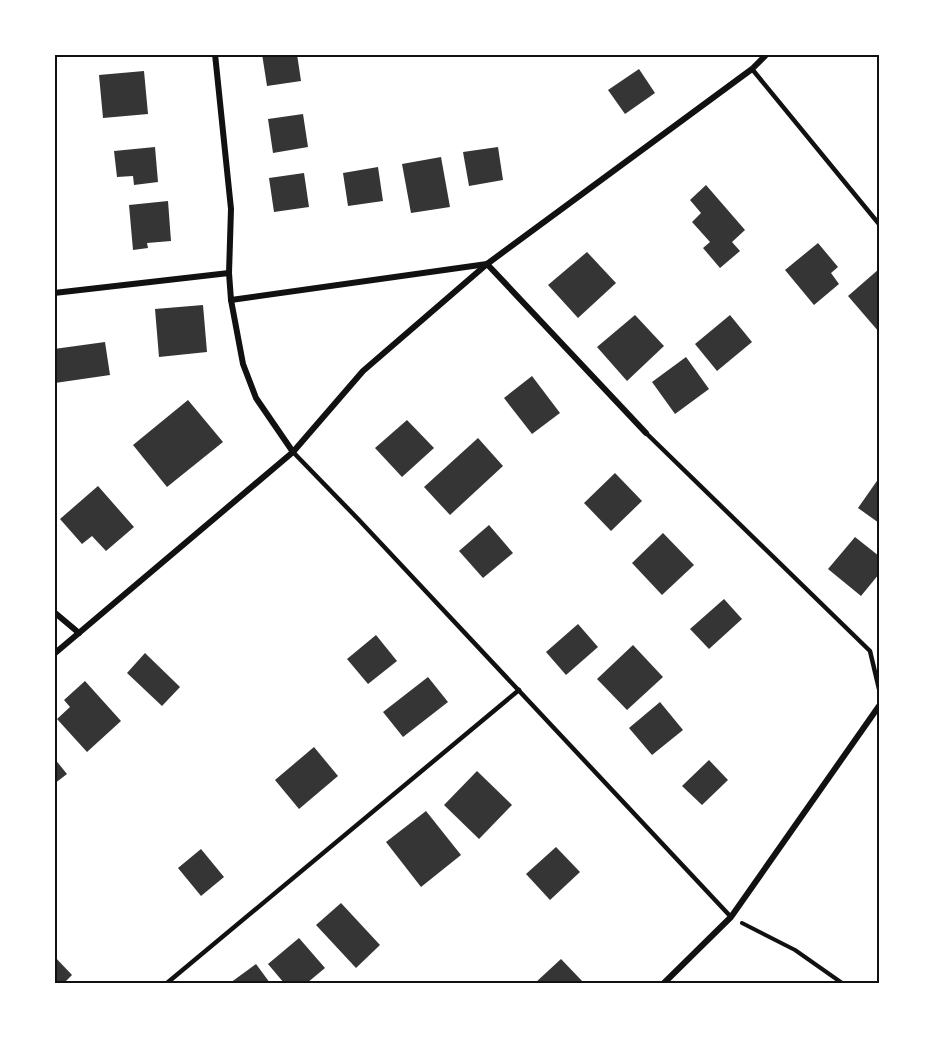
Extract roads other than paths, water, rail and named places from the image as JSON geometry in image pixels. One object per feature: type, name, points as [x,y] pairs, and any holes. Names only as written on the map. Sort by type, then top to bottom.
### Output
[{"type":"street","points":[[215,54],[231,209],[229,273],[231,300],[243,364],[256,398],[293,452]]},
{"type":"street","points":[[54,654],[293,452],[363,372],[488,264],[752,69],[767,54]]},
{"type":"street","points":[[231,300],[488,264]]},
{"type":"street","points":[[488,264],[646,433]]},
{"type":"street","points":[[54,293],[229,273]]},
{"type":"street","points":[[54,612],[79,633]]},
{"type":"street","points":[[664,983],[731,917],[879,706]]},
{"type":"lane","points":[[752,69],[879,224]]},
{"type":"lane","points":[[646,433],[870,651],[879,689]]},
{"type":"lane","points":[[293,452],[731,917]]},
{"type":"lane","points":[[167,983],[519,690]]}]
